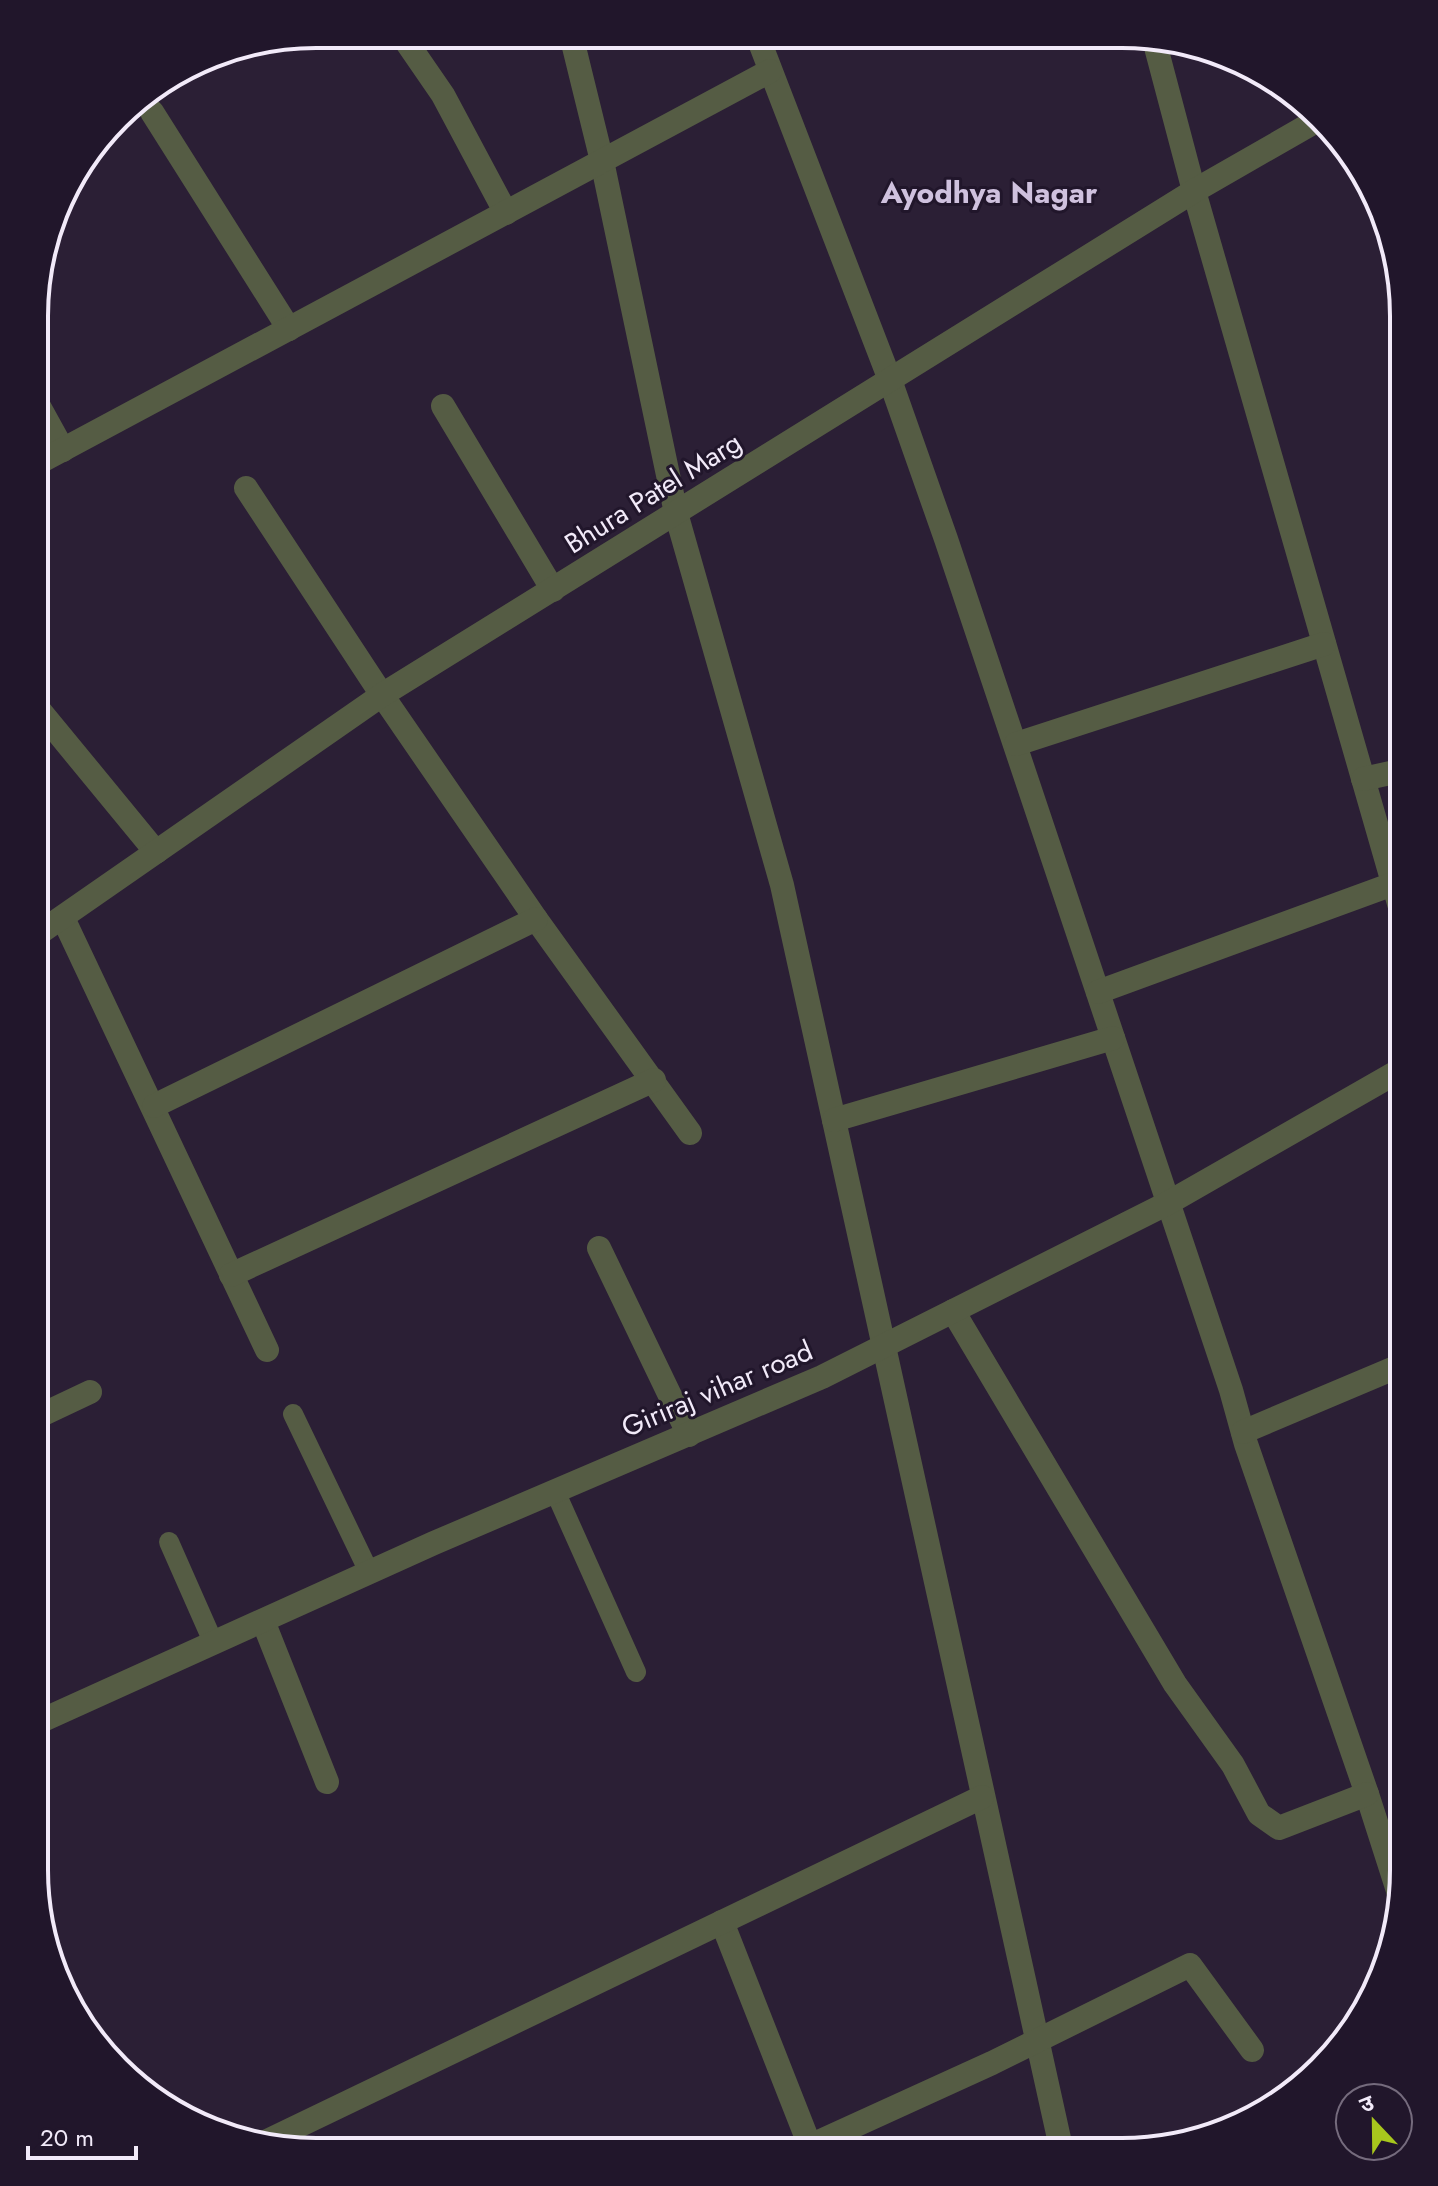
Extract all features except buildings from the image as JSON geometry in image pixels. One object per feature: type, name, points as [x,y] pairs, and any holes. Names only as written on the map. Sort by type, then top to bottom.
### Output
[{"type":"street","points":[[762,48],[890,380],[1016,744],[1389,1863]]},
{"type":"street","points":[[411,49],[443,95],[506,213]]},
{"type":"street","points":[[574,49],[602,161],[676,513],[782,885],[1059,2138]]},
{"type":"street","points":[[1157,50],[1194,191],[1390,872]]},
{"type":"street","points":[[48,458],[770,71]]},
{"type":"street","points":[[152,112],[289,329]]},
{"type":"street","name":"Bhura Patel Marg","points":[[48,928],[382,695],[1194,191],[1309,125]]},
{"type":"street","points":[[443,406],[553,590]]},
{"type":"street","points":[[48,423],[63,450]]},
{"type":"street","points":[[246,488],[382,695],[536,919],[690,1133]]},
{"type":"street","points":[[1016,744],[1324,644]]},
{"type":"street","points":[[48,721],[156,852]]},
{"type":"street","points":[[1363,779],[1390,773]]},
{"type":"street","points":[[1098,992],[1390,885]]},
{"type":"street","points":[[63,918],[267,1350]]},
{"type":"street","points":[[154,1106],[536,919]]},
{"type":"street","points":[[834,1120],[1113,1038]]},
{"type":"street","name":"Giriraj vihar road","points":[[48,1718],[369,1572],[884,1348],[1168,1203],[1390,1076]]},
{"type":"street","points":[[231,1275],[654,1080]]},
{"type":"street","points":[[599,1248],[689,1435]]},
{"type":"street","points":[[953,1311],[1175,1684],[1233,1765],[1259,1814],[1279,1828],[1367,1794]]},
{"type":"street","points":[[1243,1432],[1389,1370]]},
{"type":"street","points":[[48,1412],[90,1392]]},
{"type":"street","points":[[263,1621],[327,1782]]},
{"type":"street","points":[[279,2136],[982,1797]]},
{"type":"street","points":[[722,1922],[801,2138]]},
{"type":"street","points":[[828,2138],[1190,1965],[1252,2050]]},
{"type":"lane","points":[[293,1414],[369,1572]]},
{"type":"lane","points":[[555,1491],[636,1672]]},
{"type":"lane","points":[[169,1542],[214,1644]]},
{"type":"district","name":"Ayodhya Nagar","points":[[989,192]]}]
